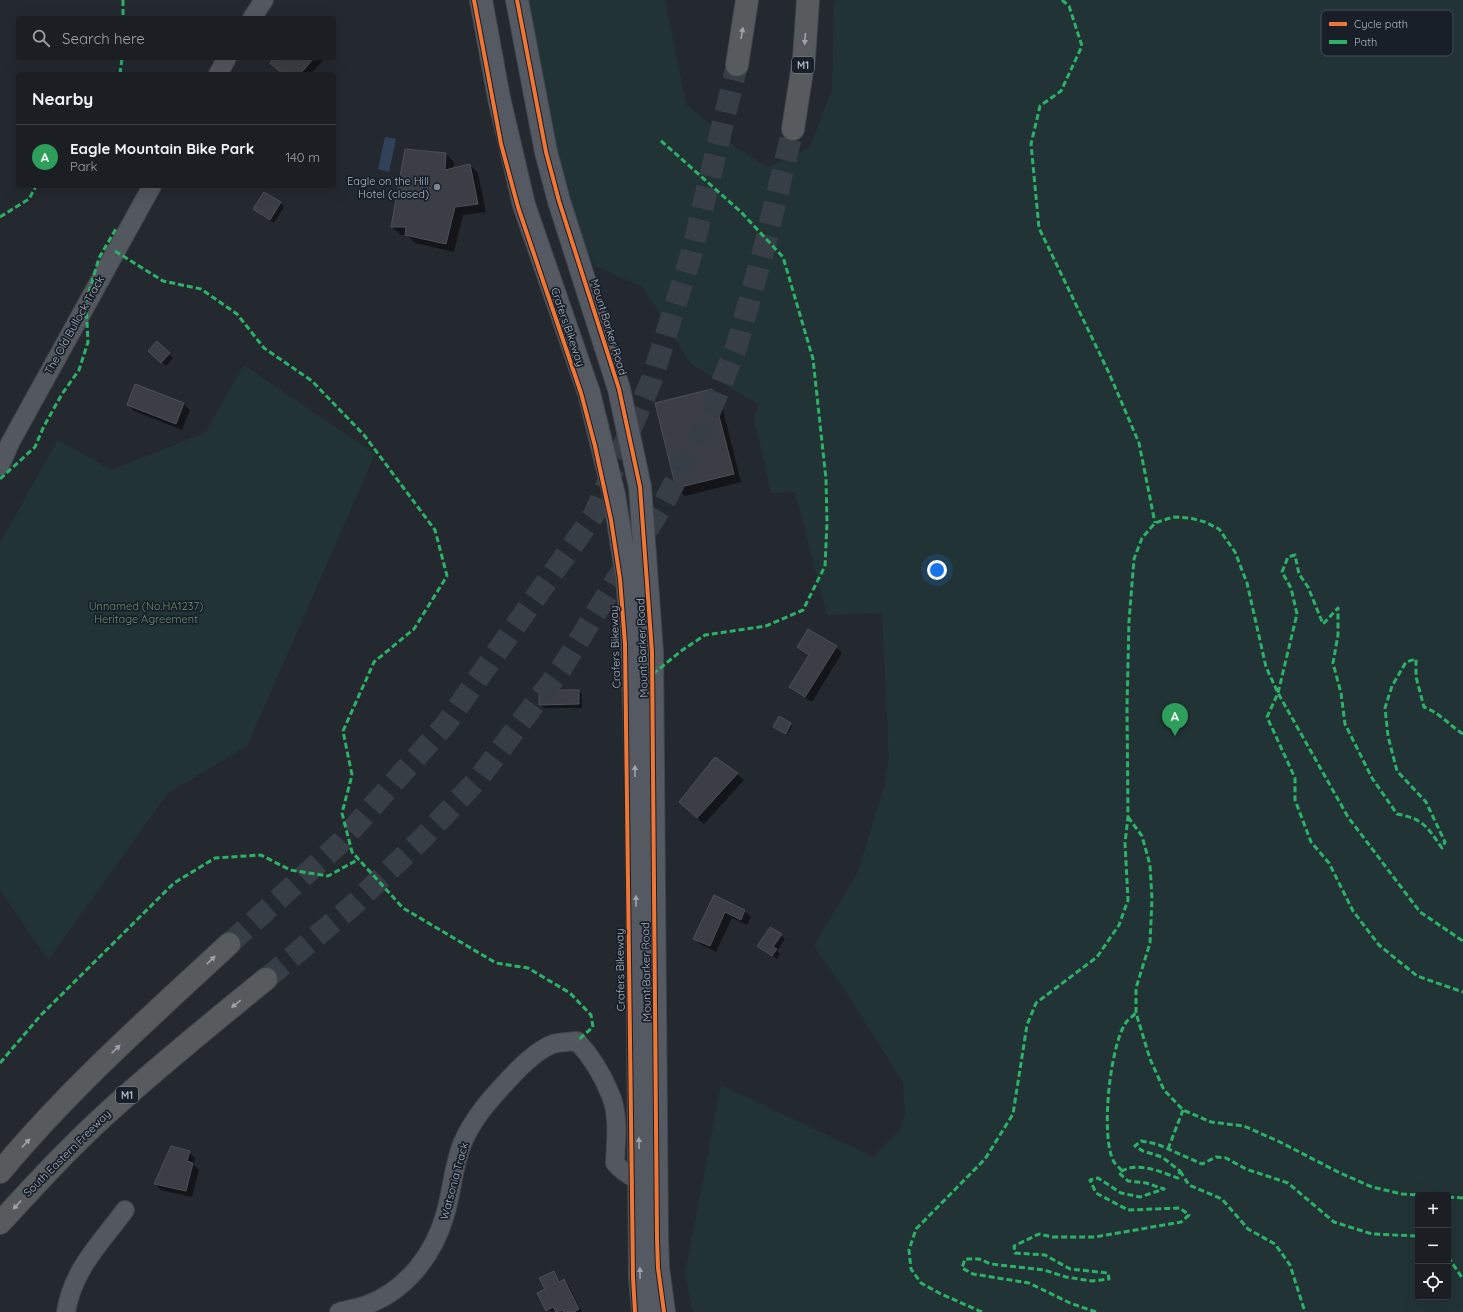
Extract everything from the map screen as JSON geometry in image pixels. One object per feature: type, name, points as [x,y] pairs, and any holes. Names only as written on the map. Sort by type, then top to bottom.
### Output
[{"type":"highway","points":[[737,65],[747,0]]},
{"type":"highway","name":"M1","points":[[793,129],[804,58],[808,0]]},
{"type":"highway","points":[[0,1172],[58,1108],[112,1053],[229,944]]},
{"type":"highway","name":"South Eastern Freeway","points":[[0,1223],[48,1170],[103,1116],[160,1066],[266,979]]},
{"type":"main road","name":"Mount Barker Road","points":[[481,0],[499,98],[524,205],[590,393],[619,518],[627,577],[632,640],[648,1181],[664,1312]]},
{"type":"main road","name":"Mount Barker Road","points":[[517,0],[533,91],[546,152],[559,201],[619,389],[635,459],[642,514],[652,659],[648,1181],[640,1277],[643,1312]]},
{"type":"main road","points":[[499,98],[533,91]]},
{"type":"main road","points":[[619,518],[642,514]]},
{"type":"street","points":[[253,16],[264,0]]},
{"type":"street","points":[[219,72],[226,60]]},
{"type":"street","name":"The Old Bullock Track","points":[[0,466],[25,415],[151,188]]},
{"type":"street","name":"Watsonia Track","points":[[339,1312],[369,1304],[389,1294],[402,1285],[422,1264],[432,1246],[445,1216],[455,1166],[462,1145],[472,1124],[487,1103],[514,1074],[546,1047],[554,1044],[577,1041],[588,1053],[611,1096],[616,1130],[615,1163],[623,1172],[648,1181]]},
{"type":"street","points":[[66,1312],[69,1295],[77,1274],[87,1258],[125,1210]]},
{"type":"green space","points":[[517,0],[665,0],[686,104],[737,148],[768,167],[810,147],[832,89],[834,3],[836,0],[1463,0],[1463,1312],[693,1312],[685,1275],[721,1085],[873,1157],[899,1131],[905,1115],[903,1082],[843,987],[814,946],[858,872],[884,787],[889,758],[882,613],[827,615],[795,492],[771,493],[754,417],[759,405],[690,363],[643,287],[595,266],[559,201]]},
{"type":"green space","name":"Unnamed (No.HA1237) Heritage Agreement","points":[[244,365],[375,454],[247,746],[168,793],[48,960],[0,890],[0,543],[58,440],[111,470],[205,433]]},
{"type":"water","points":[[385,137],[396,139],[389,172],[378,169]]},
{"type":"building","points":[[272,60],[312,60],[302,72],[281,72],[270,63]]},
{"type":"building","name":"Eagle on the Hill Hotel (closed)","points":[[405,149],[446,153],[445,170],[470,164],[478,204],[455,207],[446,244],[405,235],[406,227],[391,227]]},
{"type":"building","points":[[264,192],[281,202],[270,220],[253,209]]},
{"type":"building","points":[[157,341],[170,353],[161,363],[148,351]]},
{"type":"building","points":[[135,384],[184,403],[176,424],[127,405]]},
{"type":"building","points":[[712,389],[734,474],[676,488],[655,403]]},
{"type":"building","points":[[808,629],[837,646],[805,697],[789,687],[809,655],[797,647]]},
{"type":"building","points":[[539,690],[579,690],[579,704],[539,705]]},
{"type":"building","points":[[779,716],[791,723],[786,734],[773,727]]},
{"type":"building","points":[[715,757],[738,773],[697,818],[679,802]]},
{"type":"building","points":[[714,895],[745,910],[741,920],[725,912],[710,946],[693,939]]},
{"type":"building","points":[[770,927],[782,934],[773,947],[777,949],[772,956],[757,946]]},
{"type":"building","points":[[171,1146],[190,1151],[187,1161],[193,1163],[186,1191],[154,1184]]},
{"type":"building","points":[[554,1271],[559,1282],[564,1279],[579,1309],[574,1312],[564,1312],[563,1310],[556,1312],[553,1307],[546,1311],[537,1293],[545,1289],[539,1278]]},
{"type":"tunnel","points":[[229,944],[339,844],[445,725],[594,515],[652,379],[692,252],[737,65]]},
{"type":"tunnel","points":[[266,979],[351,907],[425,836],[479,778],[561,669],[661,508],[703,429],[737,345],[764,248],[793,129]]},
{"type":"marked path","points":[[123,0],[123,16]]},
{"type":"marked path","points":[[1062,0],[1069,6],[1082,46],[1061,91],[1040,106],[1031,144],[1039,228],[1109,373],[1139,443],[1155,523]]},
{"type":"marked path","points":[[120,72],[122,60]]},
{"type":"marked path","points":[[653,674],[681,651],[705,635],[766,626],[803,610],[825,566],[827,523],[826,479],[813,359],[783,257],[741,212],[659,139]]},
{"type":"marked path","points":[[0,217],[29,199],[35,188]]},
{"type":"marked path","points":[[0,479],[35,447],[44,426],[62,394],[79,370],[88,342],[86,302],[99,258],[117,227]]},
{"type":"marked path","points":[[115,251],[163,281],[201,289],[237,314],[264,348],[312,381],[364,435],[435,530],[447,576],[414,629],[374,662],[343,731],[352,775],[342,813],[352,852],[403,908],[496,963],[528,968],[570,993],[591,1015],[593,1027],[577,1041]]},
{"type":"marked path","points":[[982,1312],[941,1294],[921,1283],[911,1269],[909,1250],[916,1229],[985,1159],[1013,1114],[1027,1025],[1036,1003],[1097,957],[1119,925],[1128,900],[1125,843],[1128,817],[1127,707],[1129,621],[1134,559],[1142,538],[1155,523],[1173,517],[1190,518],[1205,522],[1219,529],[1235,552],[1247,583],[1266,667],[1278,693],[1348,817],[1420,912],[1463,941]]},
{"type":"marked path","points":[[1463,734],[1440,716],[1424,707],[1416,677],[1416,659],[1406,662],[1392,686],[1385,708],[1388,736],[1397,771],[1426,802],[1445,842],[1442,848],[1428,829],[1419,821],[1397,814],[1372,778],[1345,724],[1341,693],[1333,663],[1338,635],[1338,608],[1323,624],[1308,587],[1299,574],[1295,555],[1288,557],[1282,572],[1291,588],[1297,614],[1278,693],[1267,717],[1295,778],[1295,800],[1311,842],[1329,863],[1353,911],[1379,945],[1417,976],[1463,992]]},
{"type":"marked path","points":[[1128,817],[1142,836],[1150,865],[1152,899],[1150,943],[1136,988],[1136,1013],[1150,1059],[1164,1090],[1183,1110],[1211,1122],[1244,1126],[1372,1187],[1402,1194],[1415,1195]]},
{"type":"marked path","points":[[0,1063],[41,1015],[174,883],[215,858],[261,855],[290,870],[328,876],[359,859]]},
{"type":"marked path","points":[[1122,1171],[1114,1162],[1110,1150],[1107,1114],[1111,1072],[1115,1052],[1126,1023],[1136,1013]]},
{"type":"marked path","points":[[1168,1149],[1183,1110]]},
{"type":"marked path","points":[[1096,1312],[1070,1303],[1029,1283],[973,1274],[962,1268],[965,1259],[979,1259],[991,1264],[1044,1270],[1066,1277],[1092,1281],[1109,1279],[1108,1273],[1070,1269],[1045,1255],[1015,1253],[1014,1246],[1039,1234],[1053,1237],[1095,1237],[1181,1222],[1189,1215],[1180,1208],[1128,1210],[1096,1193],[1090,1180],[1098,1178],[1121,1193],[1140,1197],[1164,1189],[1146,1183],[1128,1181],[1119,1173],[1133,1167],[1148,1168],[1178,1178],[1180,1171],[1162,1157],[1143,1151],[1135,1146],[1141,1141],[1157,1144],[1202,1164],[1216,1157],[1226,1158],[1246,1169],[1288,1183],[1334,1222],[1372,1234],[1415,1236]]},
{"type":"marked path","points":[[1180,1171],[1189,1185],[1222,1199],[1248,1229],[1275,1244],[1290,1265],[1305,1312]]},
{"type":"marked path","points":[[1451,1197],[1463,1198]]},
{"type":"marked path","points":[[1451,1261],[1463,1279]]},
{"type":"cycle path","name":"Crafers Bikeway","points":[[474,0],[501,144],[518,207],[581,393],[595,446],[611,520],[620,579],[625,644],[633,1277],[635,1312]]},
{"type":"cycle path","points":[[517,0],[546,152],[559,201],[619,389],[640,487],[652,652],[657,1240],[658,1268],[664,1312]]},
{"type":"place","name":"Eagle on the Hill Hotel (closed)","points":[[437,187]]},
{"type":"place","name":"Eagle Mountain Bike Park","points":[[1175,736]]}]
